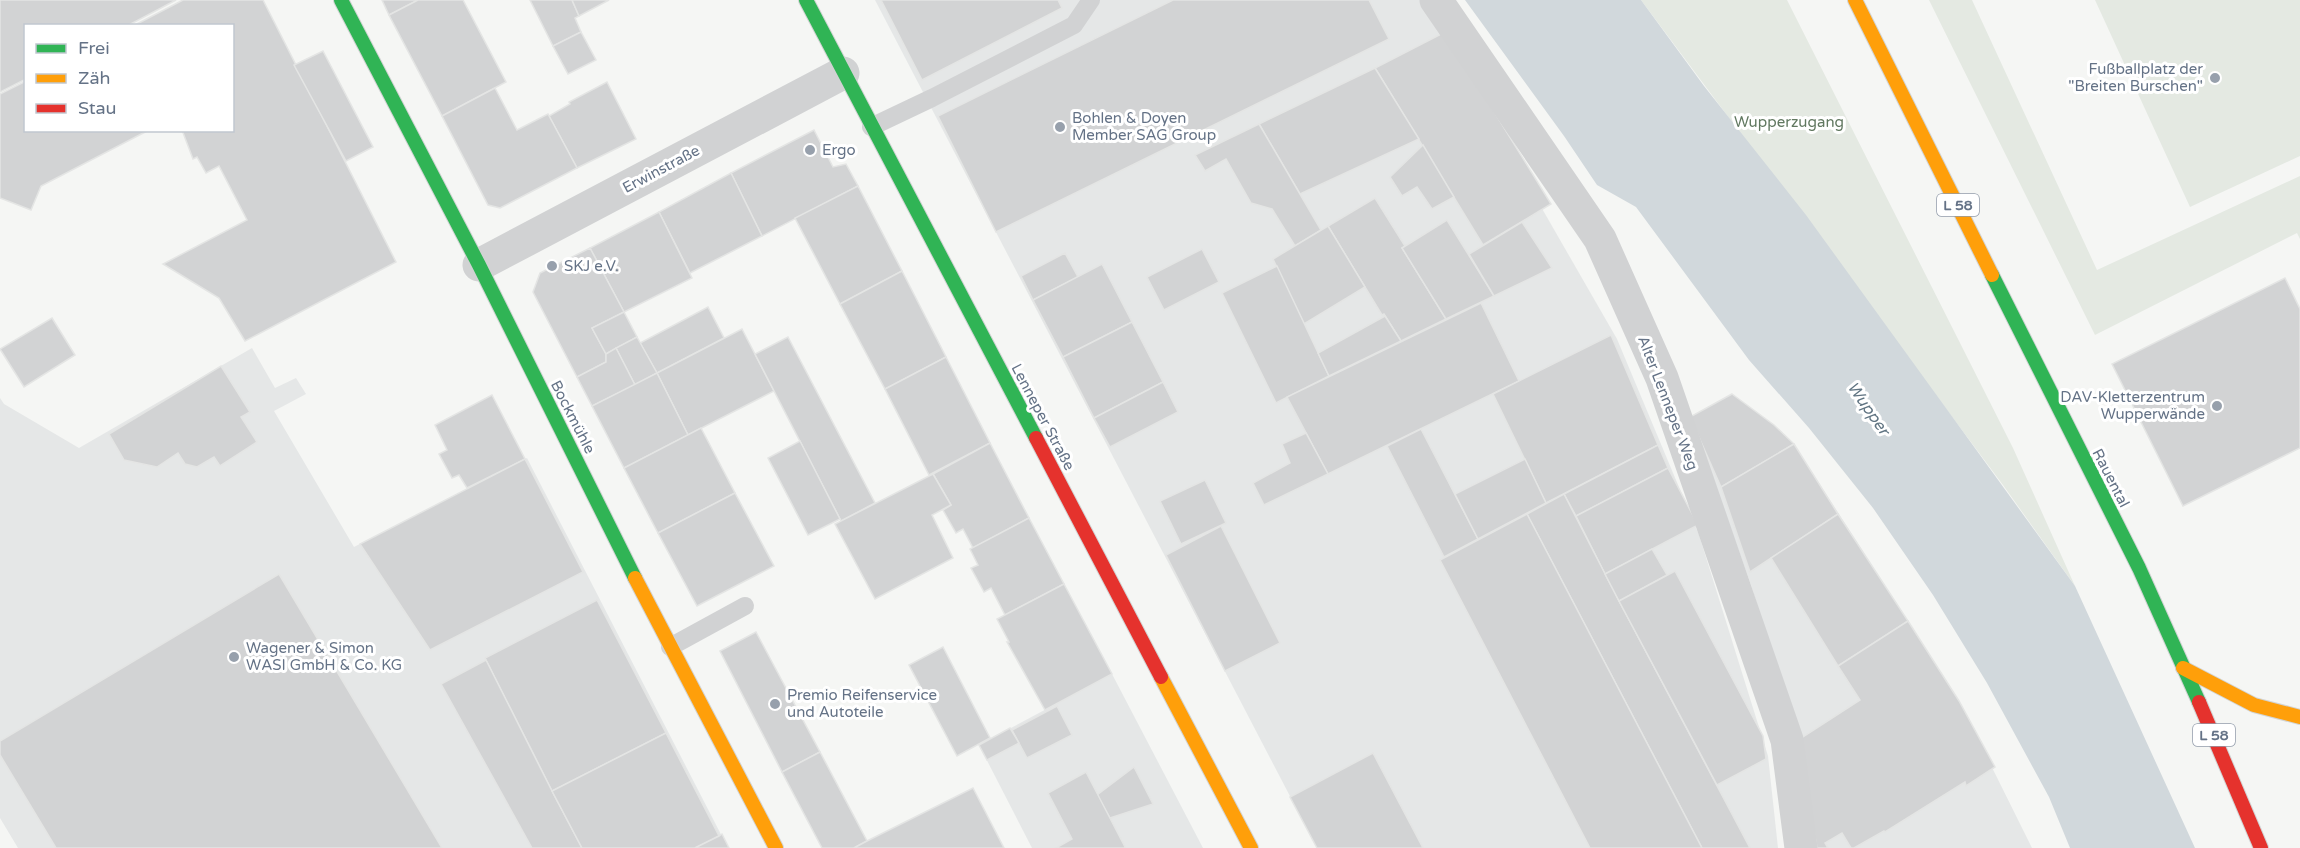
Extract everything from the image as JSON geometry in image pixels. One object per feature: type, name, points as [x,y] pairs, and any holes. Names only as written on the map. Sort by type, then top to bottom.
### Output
[{"type":"main road","name":"Bockmühle","points":[[341,0],[479,265],[670,646],[776,848]]},
{"type":"main road","name":"Lenneper Straße","points":[[806,0],[1251,848]]},
{"type":"main road","name":"Rauental","points":[[1855,0],[2058,411],[2139,568],[2244,803],[2261,848]]},
{"type":"main road","points":[[2183,668],[2244,701],[2286,715],[2300,717]]},
{"type":"street","name":"Alter Lenneper Weg","points":[[1437,0],[1600,239],[1662,378],[1787,740],[1801,848]]},
{"type":"street","name":"Erwinstraße","points":[[479,265],[843,73]]},
{"type":"lane","points":[[871,127],[1074,25],[1090,0]]},
{"type":"lane","points":[[670,646],[746,606]]},
{"type":"shaded area","points":[[875,0],[1420,0],[1617,339],[1699,535],[1768,756],[1778,848],[1317,848]]},
{"type":"shaded area","points":[[252,348],[275,388],[296,378],[306,394],[274,411],[354,547],[527,458],[728,848],[18,848],[0,818],[0,398],[4,404],[79,448]]},
{"type":"shaded area","points":[[1691,417],[1794,444],[1959,701],[2032,848],[1817,848],[1785,692],[1751,585]]},
{"type":"shaded area","points":[[1112,674],[1203,848],[1032,848],[979,745]]},
{"type":"green space","name":"Wupperzugang","points":[[1641,0],[1787,0],[2013,448],[2075,586],[2003,485]]},
{"type":"green space","points":[[1929,0],[1972,0],[2097,270],[2300,176],[2300,239],[2297,233],[2095,335]]},
{"type":"green space","name":"Fußballplatz der \"Breiten Burschen\"","points":[[2095,0],[2300,0],[2300,156],[2190,207]]},
{"type":"water","name":"Wupper","points":[[1465,0],[1641,0],[1704,86],[1806,215],[2075,586],[2195,848],[2070,848],[2049,797],[1987,683],[1933,595],[1873,508],[1809,428],[1749,360],[1636,207],[1597,185]]},
{"type":"building","points":[[0,0],[176,0],[131,24],[24,24],[24,80],[0,92]]},
{"type":"building","points":[[183,0],[263,0],[396,262],[245,341],[219,298],[163,264],[247,220],[219,166],[206,173],[197,157],[193,159],[183,132],[234,132],[234,24],[137,24]]},
{"type":"building","points":[[382,0],[418,0],[389,15]]},
{"type":"building","points":[[418,0],[463,0],[506,82],[442,116],[389,15]]},
{"type":"building","points":[[530,0],[572,0],[579,16],[575,18],[581,32],[553,46]]},
{"type":"building","points":[[572,0],[609,0],[579,16]]},
{"type":"building","points":[[881,0],[1058,0],[1062,8],[922,80]]},
{"type":"building","points":[[1173,0],[1369,0],[1389,39],[996,232],[938,116]]},
{"type":"building","points":[[581,32],[596,60],[568,74],[553,46]]},
{"type":"building","points":[[1445,32],[1551,204],[1483,245],[1375,68]]},
{"type":"building","points":[[323,51],[373,147],[346,161],[294,65]]},
{"type":"building","points":[[1375,68],[1419,139],[1300,194],[1259,124]]},
{"type":"building","points":[[24,82],[24,132],[145,132],[41,186],[31,210],[0,198],[0,94]]},
{"type":"building","points":[[607,82],[636,139],[577,168],[549,116],[570,104],[569,102]]},
{"type":"building","points":[[495,88],[517,130],[548,114],[577,168],[500,208],[488,205],[442,116]]},
{"type":"building","points":[[1259,124],[1321,230],[1295,246],[1272,209],[1251,203],[1226,159],[1205,171],[1195,155]]},
{"type":"building","points":[[814,130],[833,167],[846,164],[858,186],[762,236],[731,173]]},
{"type":"building","points":[[1423,145],[1454,197],[1432,209],[1417,187],[1402,196],[1390,177]]},
{"type":"building","points":[[731,173],[762,236],[690,273],[659,212]]},
{"type":"building","points":[[858,186],[902,271],[840,304],[795,218]]},
{"type":"building","points":[[1375,198],[1405,246],[1402,248],[1446,319],[1401,341],[1384,314],[1382,315],[1328,226]]},
{"type":"building","points":[[659,212],[692,278],[624,312],[590,248]]},
{"type":"building","points":[[1447,220],[1494,296],[1446,319],[1402,248]]},
{"type":"building","points":[[1522,222],[1552,268],[1494,296],[1469,254]]},
{"type":"building","points":[[1328,226],[1365,287],[1304,324],[1273,259]]},
{"type":"building","points":[[590,248],[624,312],[592,328],[606,354],[606,362],[577,377],[533,292],[540,273]]},
{"type":"building","points":[[1202,249],[1219,282],[1164,310],[1147,277]]},
{"type":"building","points":[[1065,253],[1078,277],[1033,300],[1021,276]]},
{"type":"building","points":[[1102,264],[1132,322],[1063,357],[1033,300]]},
{"type":"building","points":[[1277,266],[1329,376],[1276,403],[1222,293]]},
{"type":"building","points":[[902,271],[946,357],[885,389],[840,304]]},
{"type":"building","name":"DAV-Kletterzentrum Wupperwände","points":[[2285,278],[2300,309],[2300,448],[2183,506],[2112,364]]},
{"type":"building","points":[[1481,303],[1519,381],[1328,474],[1287,397]]},
{"type":"building","points":[[708,307],[724,338],[657,373],[640,343]]},
{"type":"building","points":[[624,312],[637,337],[606,354],[592,328]]},
{"type":"building","points":[[1385,316],[1401,341],[1329,376],[1318,353]]},
{"type":"building","points":[[52,318],[75,355],[24,387],[0,349]]},
{"type":"building","points":[[1132,322],[1163,382],[1094,418],[1063,357]]},
{"type":"building","points":[[742,329],[774,391],[688,435],[657,373]]},
{"type":"building","points":[[1611,335],[1658,445],[1546,503],[1493,394]]},
{"type":"building","points":[[637,337],[657,373],[635,385],[616,348]]},
{"type":"building","points":[[788,337],[875,503],[841,521],[755,354]]},
{"type":"building","points":[[616,348],[635,385],[592,406],[577,377],[606,362],[606,354]]},
{"type":"building","points":[[946,357],[990,443],[929,475],[885,389]]},
{"type":"building","points":[[221,366],[250,412],[241,417],[257,442],[220,466],[214,457],[197,467],[185,464],[178,453],[157,467],[124,460],[109,434]]},
{"type":"building","points":[[657,373],[688,435],[624,468],[592,406]]},
{"type":"building","points":[[1163,382],[1178,412],[1110,447],[1094,418]]},
{"type":"building","points":[[1732,394],[1774,425],[1794,444],[1721,487],[1690,417]]},
{"type":"building","points":[[492,395],[525,459],[467,488],[459,475],[452,478],[439,454],[447,450],[435,425]]},
{"type":"building","points":[[701,428],[735,493],[658,533],[624,468]]},
{"type":"building","points":[[1421,429],[1478,539],[1444,557],[1387,446]]},
{"type":"building","points":[[1306,433],[1328,474],[1264,505],[1253,483],[1290,463],[1282,444]]},
{"type":"building","points":[[800,441],[840,519],[808,535],[768,458]]},
{"type":"building","points":[[990,443],[1029,518],[973,548],[963,529],[956,533],[943,510],[951,505],[933,474]]},
{"type":"building","points":[[1794,444],[1838,514],[1750,572],[1721,487]]},
{"type":"building","points":[[1658,445],[1668,468],[1576,516],[1564,494]]},
{"type":"building","points":[[525,459],[583,572],[430,650],[360,544]]},
{"type":"building","points":[[1525,459],[1546,503],[1478,539],[1455,494]]},
{"type":"building","points":[[1668,468],[1698,525],[1605,574],[1576,516]]},
{"type":"building","points":[[933,474],[951,505],[932,515],[953,558],[875,599],[835,524]]},
{"type":"building","points":[[1205,480],[1226,523],[1181,544],[1160,501]]},
{"type":"building","points":[[735,493],[774,566],[697,606],[658,533]]},
{"type":"building","points":[[1564,494],[1750,848],[1702,848],[1527,514]]},
{"type":"building","points":[[1527,514],[1702,848],[1590,848],[1440,560]]},
{"type":"building","points":[[1838,514],[1908,621],[1838,666],[1771,558]]},
{"type":"building","points":[[1029,518],[1064,584],[1005,615],[991,588],[984,592],[971,568],[978,565],[970,549]]},
{"type":"building","points":[[1221,526],[1280,643],[1225,671],[1166,555]]},
{"type":"building","points":[[1652,549],[1667,575],[1619,601],[1605,574]]},
{"type":"building","points":[[1675,571],[1763,736],[1766,759],[1717,785],[1619,601]]},
{"type":"building","name":"Wagener & Simon WASI GmbH & Co. KG","points":[[279,574],[442,848],[56,848],[0,755],[0,741]]},
{"type":"building","points":[[1064,584],[1112,674],[1045,710],[1007,642],[1009,642],[997,619]]},
{"type":"building","points":[[597,600],[666,733],[552,791],[485,658]]},
{"type":"building","points":[[1908,621],[1959,701],[1995,767],[1966,786],[1965,782],[1885,832],[1854,848],[1851,848],[1842,833],[1825,843],[1828,848],[1817,848],[1798,740],[1860,700],[1838,666]]},
{"type":"building","points":[[756,632],[820,752],[782,772],[720,651]]},
{"type":"building","points":[[943,647],[990,738],[957,756],[909,665]]},
{"type":"building","points":[[486,660],[582,848],[532,848],[441,684]]},
{"type":"building","points":[[1057,706],[1072,735],[1027,758],[1012,730]]},
{"type":"building","points":[[1010,728],[1019,743],[987,760],[979,745]]},
{"type":"building","points":[[666,733],[719,836],[695,848],[582,848],[552,791]]},
{"type":"building","points":[[820,752],[867,841],[854,848],[822,848],[782,772]]},
{"type":"building","points":[[1373,753],[1423,848],[1317,848],[1290,797]]},
{"type":"building","points":[[1134,767],[1153,804],[1110,818],[1097,795]]},
{"type":"building","points":[[1086,772],[1124,848],[1056,848],[1072,839],[1048,793]]},
{"type":"building","points":[[973,788],[1004,848],[854,848],[867,841]]},
{"type":"building","points":[[722,834],[729,848],[695,848],[719,836]]},
{"type":"traffic: fast","points":[[341,0],[479,265],[635,578]]},
{"type":"traffic: fast","points":[[806,0],[1036,438]]},
{"type":"traffic: fast","points":[[1992,275],[2139,568],[2199,702]]},
{"type":"traffic: slow","points":[[1855,0],[1992,275]]},
{"type":"traffic: slow","points":[[635,578],[776,848]]},
{"type":"traffic: slow","points":[[2183,668],[2254,705],[2300,717]]},
{"type":"traffic: slow","points":[[1161,677],[1251,848]]},
{"type":"traffic: jam","points":[[1036,438],[1161,677]]},
{"type":"traffic: jam","points":[[2199,702],[2261,848]]},
{"type":"place","name":"Fußballplatz der \"Breiten Burschen\"","points":[[2215,78]]},
{"type":"place","name":"Bohlen & Doyen Member SAG Group","points":[[1060,127]]},
{"type":"place","name":"Ergo","points":[[810,150]]},
{"type":"place","name":"SKJ e.V.","points":[[552,266]]},
{"type":"place","name":"DAV-Kletterzentrum Wupperwände","points":[[2217,406]]},
{"type":"place","name":"Wagener & Simon WASI GmbH & Co. KG","points":[[234,657]]},
{"type":"place","name":"Premio Reifenservice und Autoteile","points":[[775,704]]}]
